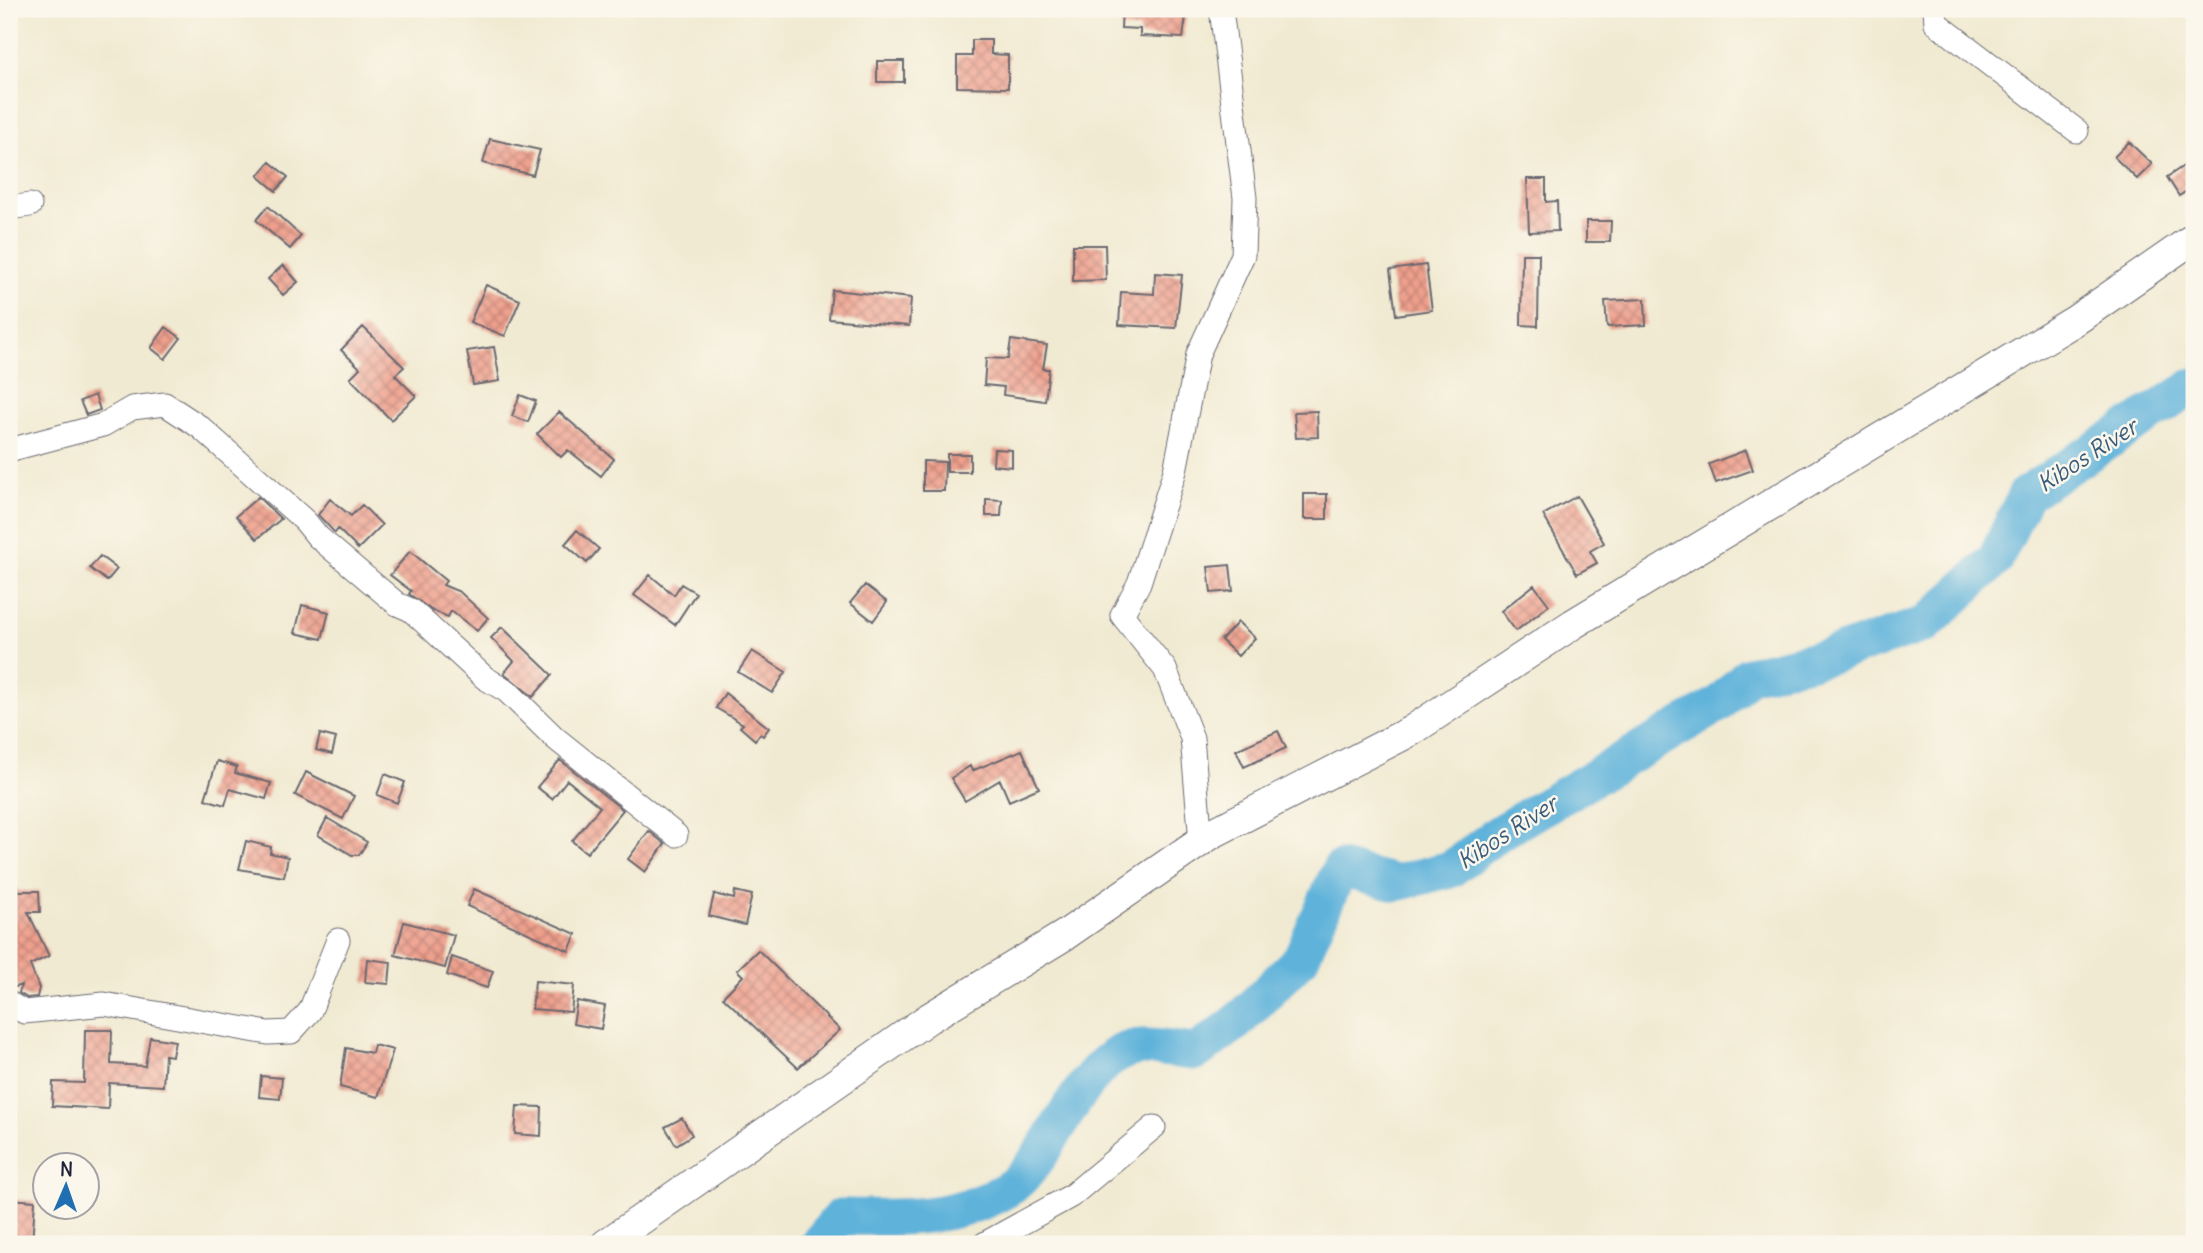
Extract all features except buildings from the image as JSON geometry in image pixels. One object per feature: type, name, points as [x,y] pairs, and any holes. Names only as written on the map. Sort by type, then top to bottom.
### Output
[{"type":"main road","points":[[606,1244],[929,1018],[1065,935],[1201,841],[1411,731],[1573,624],[2076,320],[2194,238]]},
{"type":"street","points":[[1201,841],[1192,738],[1165,669],[1122,615],[1139,583],[1175,471],[1198,354],[1243,255],[1245,198],[1221,9]]},
{"type":"street","points":[[1935,9],[1936,23],[2077,131]]},
{"type":"street","points":[[9,450],[103,425],[132,408],[165,404],[201,427],[305,521],[318,537],[397,604],[411,610],[485,678],[508,691],[555,738],[676,835]]},
{"type":"street","points":[[9,1003],[24,1012],[104,1004],[268,1033],[291,1032],[310,1011],[338,940]]},
{"type":"street","points":[[984,1244],[1071,1196],[1154,1127]]},
{"type":"waterway","name":"Kibos River","points":[[818,1244],[840,1217],[904,1217],[946,1212],[986,1200],[1006,1190],[1023,1176],[1039,1156],[1085,1086],[1101,1067],[1120,1053],[1142,1047],[1196,1052],[1236,1023],[1301,958],[1340,869],[1396,883],[1451,869],[1499,833],[1719,704],[1748,675],[1829,656],[1926,624],[1995,560],[2026,494],[2194,386]]}]
